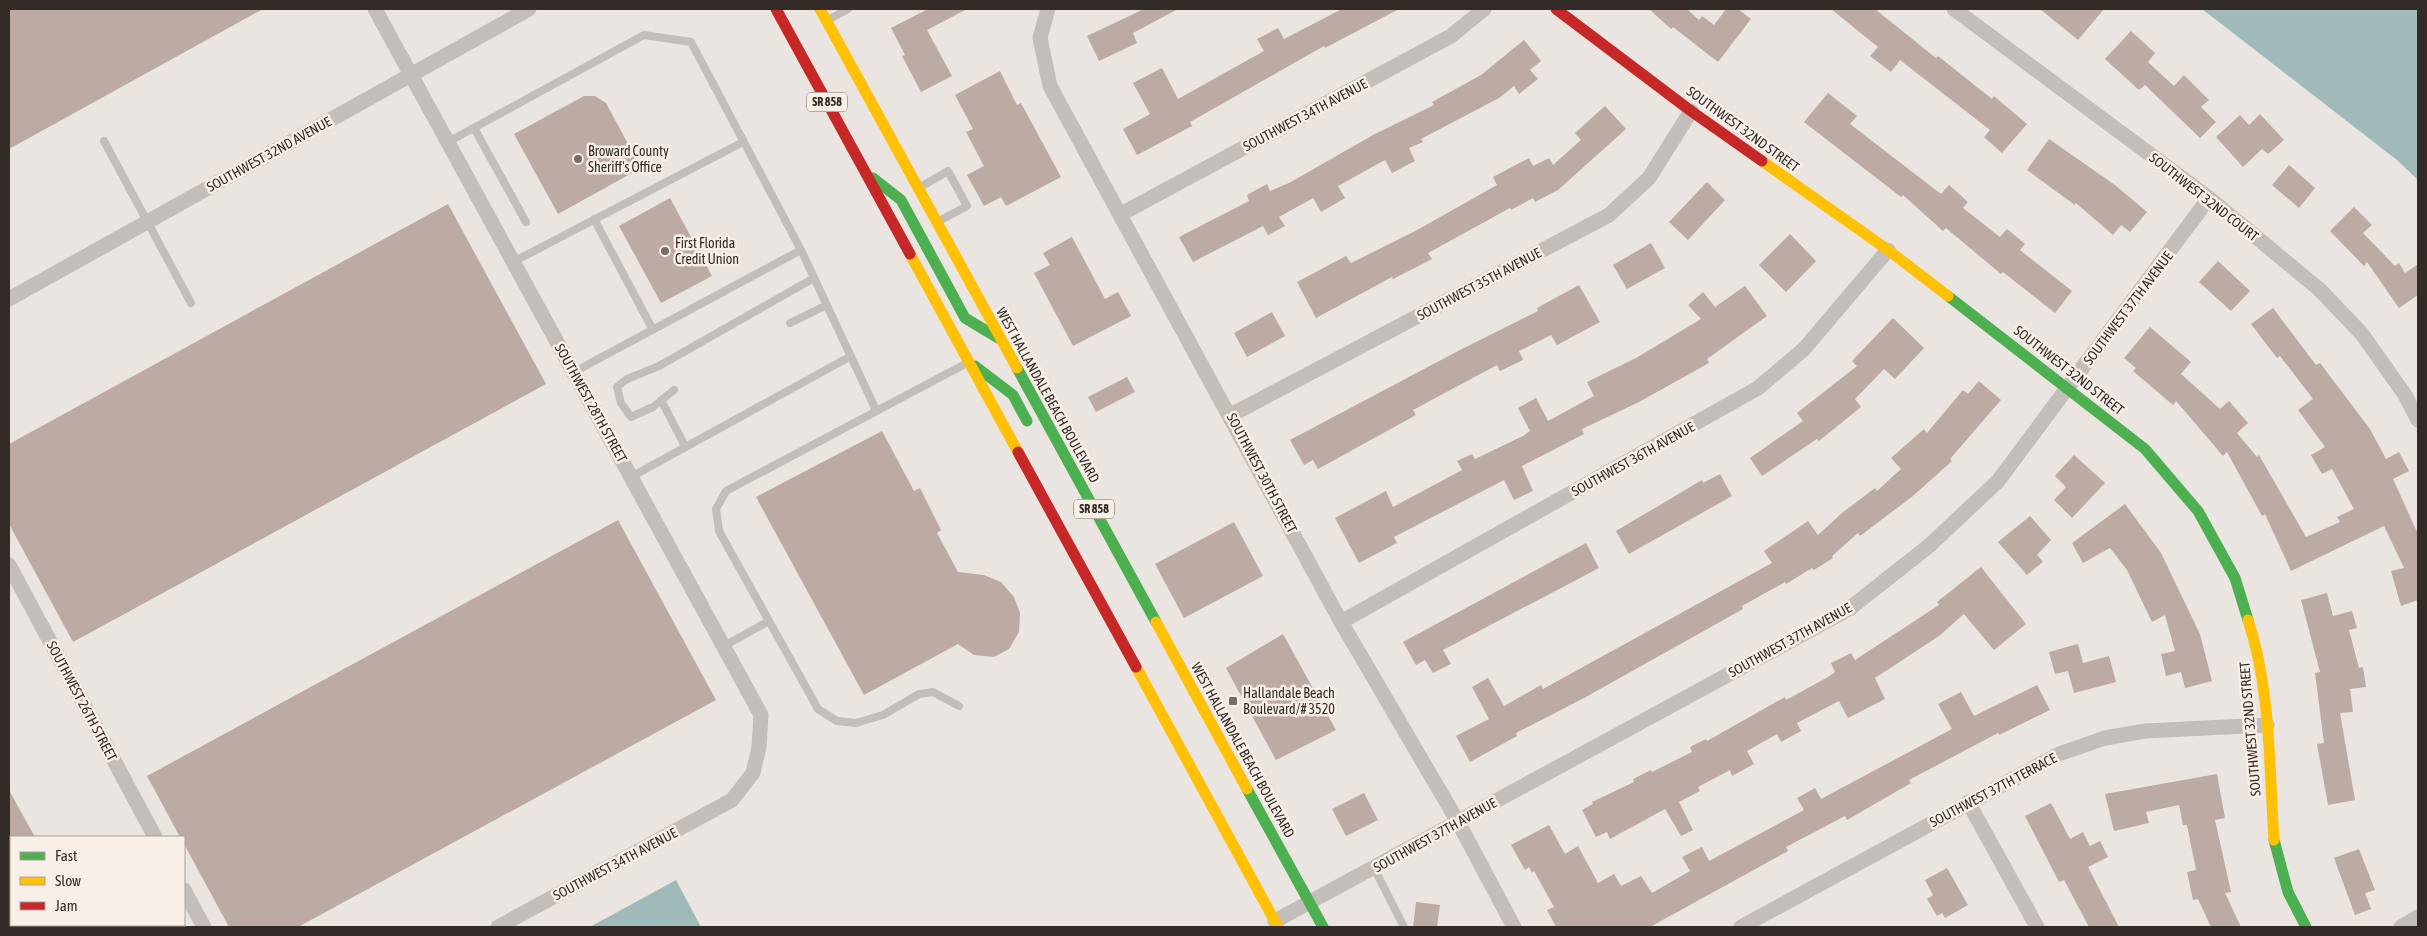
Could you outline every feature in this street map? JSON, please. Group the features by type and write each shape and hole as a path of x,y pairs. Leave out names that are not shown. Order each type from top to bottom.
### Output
{"main road":[{"name":"SR 858","path":"776,9 1274,924"},
{"name":"WEST HALLANDALE BEACH BOULEVARD","path":"820,9 1323,927"},
{"name":"SOUTHWEST 32ND STREET","path":"1556,9 1691,110 1888,250 2145,448 2198,511 2235,578 2257,646 2267,725 2274,845 2288,892 2306,927"},
{"path":"865,172 901,200 965,318 1001,340"},
{"path":"969,362 1013,395 1032,429"},
{"path":"1086,521 1112,542"}],"street":[{"name":"SOUTHWEST 28TH STREET","path":"375,9 761,715 759,747 753,773 732,800"},
{"name":"SOUTHWEST 32ND AVENUE","path":"9,299 529,9"},
{"name":"SOUTHWEST 30TH STREET","path":"1048,9 1040,38 1050,86 1122,214 1342,622 1458,822 1514,927"},
{"name":"SOUTHWEST 34TH AVENUE","path":"1122,214 1451,36 1484,9"},
{"name":"SOUTHWEST 32ND COURT","path":"1954,9 2210,198 2320,290 2362,334 2405,395 2418,420"},
{"name":"SOUTHWEST 35TH AVENUE","path":"1231,415 1609,215 1649,178 1691,110"},
{"name":"SOUTHWEST 37TH AVENUE","path":"1274,924 1849,609 1930,545 1998,481 2210,198"},
{"name":"SOUTHWEST 36TH AVENUE","path":"1342,622 1758,388 1804,349 1888,250"},
{"name":"SOUTHWEST 26TH STREET","path":"9,565 154,836"},
{"name":"SOUTHWEST 37TH TERRACE","path":"1741,927 1769,921 1968,802 2059,754 2105,738 2146,730 2267,725"},
{"name":"SOUTHWEST 34TH AVENUE","path":"498,927 732,800"},
{"path":"1968,802 2037,927"},
{"path":"185,892 204,927"},
{"path":"2401,927 2418,918"}],"lane":[{"path":"826,21 848,9"},
{"path":"448,142 644,35 690,42 801,250 876,410"},
{"path":"474,128 526,222"},
{"path":"104,141 191,303"},
{"path":"513,262 743,142"},
{"path":"918,188 948,171 968,206 937,222"},
{"path":"594,220 653,330"},
{"path":"574,372 801,250"},
{"path":"674,390 653,407 631,417 621,403 617,387 627,379 659,366 814,278"},
{"path":"790,323 827,305"},
{"path":"631,477 851,356"},
{"path":"959,706 933,692 919,694 883,715 856,723 837,721 818,709 719,531 716,509 726,491 969,362"},
{"path":"661,400 686,446"},
{"path":"724,646 769,621"},
{"path":"1374,868 1404,927"}],"water":[{"path":"2202,9 2418,9 2418,180 2397,160"},
{"path":"676,880 701,927 590,927"}],"building":[{"path":"9,9 263,9 9,149"},
{"path":"928,9 967,9 927,30 952,76 921,92 902,56 905,55 891,28"},
{"path":"1144,9 1178,9 1133,33 1137,43 1099,61 1087,36"},
{"path":"1342,9 1399,9 1325,48 1324,46 1190,122 1192,126 1137,155 1123,129 1150,114 1133,83 1162,68 1178,99 1264,51 1257,39 1278,28 1284,39"},
{"path":"1649,9 1687,9 1699,20 1702,16 1714,25 1726,9 1738,9 1751,19 1718,62 1673,27 1671,29"},
{"path":"1831,9 1875,9 1936,58 1938,56 1992,99 1994,96 2027,124 2002,153 1984,137 1990,130 1900,60 1891,72 1870,56 1878,47"},
{"path":"2040,9 2104,9 2078,40"},
{"path":"2131,31 2155,53 2148,62 2174,86 2184,75 2209,100 2201,107 2216,122 2200,138 2145,85 2139,90 2105,59"},
{"path":"1524,40 1541,61 1530,70 1538,79 1519,94 1514,86 1499,98 1421,139 1423,142 1409,148 1415,161 1392,173 1385,160 1338,186 1345,198 1321,212 1313,198 1279,217 1285,226 1268,235 1263,226 1193,262 1179,237 1249,201 1247,195 1267,184 1270,191 1289,183 1373,135 1434,105 1432,102 1481,75"},
{"path":"1000,71 1017,105 1021,103 1061,177 1006,206 1001,197 984,206 967,175 984,166 966,132 973,129 955,95"},
{"path":"1828,93 1857,116 1850,124 1941,194 1949,185 1968,202 1963,208 2000,237 2007,229 2025,244 2020,250 2072,291 2055,313 2003,272 2001,274 1946,228 1943,231 1903,195 1901,197 1804,122"},
{"path":"584,96 595,96 606,103 641,168 558,214 514,134"},
{"path":"1605,106 1626,129 1558,190 1535,202 1533,198 1511,210 1510,208 1428,253 1432,259 1393,279 1392,277 1316,318 1297,282 1346,256 1351,263 1417,230 1497,185 1493,177 1529,158 1533,166 1549,158 1553,165 1581,140 1575,133"},
{"path":"2260,114 2284,140 2268,154 2262,149 2243,167 2216,137 2240,115 2249,125"},
{"path":"2049,139 2115,185 2147,212 2130,232 2121,225 2113,235 2076,203 2075,205 2027,170"},
{"path":"2289,165 2315,188 2299,208 2272,185"},
{"path":"1707,182 1725,200 1688,240 1669,222"},
{"name":"First Florida Credit Union","path":"670,198 712,276 661,303 619,226"},
{"path":"448,204 546,384 73,642 9,524 9,444"},
{"path":"2354,207 2372,225 2363,233 2395,266 2399,263 2405,273 2418,264 2418,295 2399,308 2367,262 2364,266 2330,231"},
{"path":"1790,234 1816,261 1786,292 1759,265"},
{"path":"1072,237 1105,299 1118,292 1131,316 1073,346 1034,273 1050,265 1043,253"},
{"path":"1651,243 1665,268 1627,289 1613,265"},
{"path":"2218,261 2250,291 2231,311 2199,282"},
{"path":"1579,285 1600,322 1557,345 1551,335 1519,351 1523,360 1500,371 1497,365 1413,410 1416,415 1318,469 1313,460 1304,465 1290,440 1538,311 1537,308"},
{"path":"1745,286 1767,316 1707,359 1709,363 1639,402 1582,429 1584,434 1522,466 1533,491 1514,500 1504,480 1394,537 1397,543 1359,563 1335,518 1386,491 1393,507 1462,470 1457,461 1472,454 1475,459 1523,436 1530,431 1518,408 1536,398 1548,421 1594,396 1587,382 1636,358 1701,319 1688,305 1703,292 1715,307"},
{"path":"2273,308 2316,365 2320,363 2370,429 2386,459 2399,452 2409,471 2393,479 2418,534 2418,600 2401,606 2391,571 2404,568 2384,526 2291,571 2265,514 2262,516 2227,452 2223,456 2176,401 2173,405 2133,371 2136,368 2124,358 2150,327 2191,362 2181,374 2220,409 2229,401 2248,423 2237,433 2257,457 2259,455 2306,537 2340,522 2337,517 2354,509 2332,469 2322,474 2311,455 2325,447 2298,410 2313,399 2280,356 2277,358 2251,324"},
{"path":"1272,312 1285,336 1247,357 1234,333"},
{"path":"1893,318 1924,348 1895,379 1884,369 1855,399 1861,407 1819,441 1817,439 1762,476 1750,458 1803,421 1797,413 1857,366 1852,361"},
{"path":"1127,377 1135,392 1096,412 1088,397"},
{"path":"1979,381 2001,400 1950,459 1952,461 1913,496 1860,536 1858,533 1832,556 1833,558 1814,570 1812,568 1786,584 1785,582 1742,606 1743,609 1584,698 1516,733 1517,736 1470,762 1456,736 1489,719 1472,687 1488,678 1504,706 1541,685 1543,689 1772,563 1764,551 1808,521 1818,535 1842,513 1875,488 1877,491 1901,469 1891,458 1924,429 1927,433 1963,390 1968,394"},
{"path":"882,431 914,491 920,488 941,530 937,533 958,572 984,575 1001,582 1014,597 1020,613 1019,632 1009,649 994,657 974,655 958,644 864,695 756,497"},
{"path":"2074,455 2105,483 2072,518 2054,500 2066,487 2055,476"},
{"path":"1720,474 1732,496 1629,554 1616,531 1702,480 1703,483"},
{"path":"2125,504 2161,553 2200,634 2212,681 2185,688 2181,672 2166,676 2161,654 2175,651 2165,615 2152,622 2127,570 2110,548 2083,563 2072,543"},
{"path":"2030,516 2051,540 2037,555 2043,562 2027,575 1998,542"},
{"path":"618,520 716,700 298,927 229,927 185,846 185,836 179,836 147,776"},
{"path":"1234,522 1263,576 1184,618 1155,564"},
{"path":"1586,543 1599,568 1443,650 1451,664 1433,673 1425,660 1416,665 1403,642"},
{"path":"1981,567 2026,624 1994,650 1964,614 1939,636 1875,678 1885,699 1848,718 1839,701 1797,723 1801,731 1781,742 1777,734 1747,751 1754,764 1732,776 1730,770 1698,787 1700,791 1679,802 1693,830 1681,836 1665,809 1610,839 1607,832 1596,837 1582,810 1593,804 1592,802 1634,782 1633,779 1651,770 1652,772 1692,752 1690,747 1706,739 1707,741 1785,697 1786,700 1828,677 1835,672 1831,663 1851,653 1855,660 1939,605 1937,602"},
{"path":"2327,593 2333,616 2352,611 2357,628 2349,630 2359,668 2363,667 2366,687 2350,689 2353,712 2340,713 2355,800 2328,805 2317,744 2324,743 2315,673 2320,672 2301,600"},
{"path":"1283,634 1336,730 1276,760 1226,668"},
{"path":"2078,644 2083,663 2109,656 2116,682 2074,693 2068,671 2055,674 2049,652"},
{"path":"2037,685 2050,710 1999,735 1998,733 1909,780 1911,783 1847,820 1845,816 1786,847 1788,851 1650,927 1556,927 1547,910 1554,907 1534,871 1532,873 1529,867 1525,870 1511,845 1549,825 1565,854 1578,846 1598,883 1614,874 1621,886 1641,876 1652,893 1690,871 1682,857 1702,847 1709,861 1804,810 1797,798 1815,788 1821,799 1952,729 1938,704 1961,692 1974,716"},
{"path":"2217,774 2225,818 2215,820 2231,892 2225,893 2241,927 2211,927 2198,899 2193,900 2187,872 2196,870 2187,825 2183,825 2179,805 2146,812 2149,823 2114,831 2105,794"},
{"path":"9,790 34,836 9,837"},
{"path":"1364,793 1378,820 1346,836 1332,809"},
{"path":"2051,803 2070,839 2083,832 2090,846 2100,841 2108,857 2088,867 2119,927 2089,927 2064,880 2059,882 2025,816"},
{"path":"2359,849 2375,890 2365,893 2371,909 2355,915 2334,858"},
{"path":"1947,868 1968,905 1945,918 1942,913 1937,916 1927,899 1933,895 1925,880"},
{"path":"1416,902 1440,905 1437,927 1413,927"}],"traffic: fast":[{"path":"873,178 901,200 965,318 1000,339"},
{"path":"1948,296 2145,449 2198,511 2235,578 2248,620"},
{"path":"975,366 1013,395 1027,421"},
{"path":"1017,368 1156,622"},
{"path":"1247,789 1323,927"},
{"path":"2274,840 2288,892 2306,927"}],"traffic: slow":[{"path":"820,9 1017,368"},
{"path":"1762,161 1888,250 1948,296"},
{"path":"910,254 1018,452"},
{"path":"2248,620 2256,646 2265,701 2274,840"},
{"path":"1156,622 1247,789"},
{"path":"1136,667 1278,927"}],"traffic: jam":[{"path":"776,9 910,254"},
{"path":"1556,9 1691,111 1762,161"},
{"path":"1018,452 1136,667"}],"place":[{"name":"Broward County Sheriff's Office","path":"578,159"},
{"name":"First Florida Credit Union","path":"665,251"},
{"name":"Hallandale Beach Boulevard/# 3520","path":"1233,701"}]}
